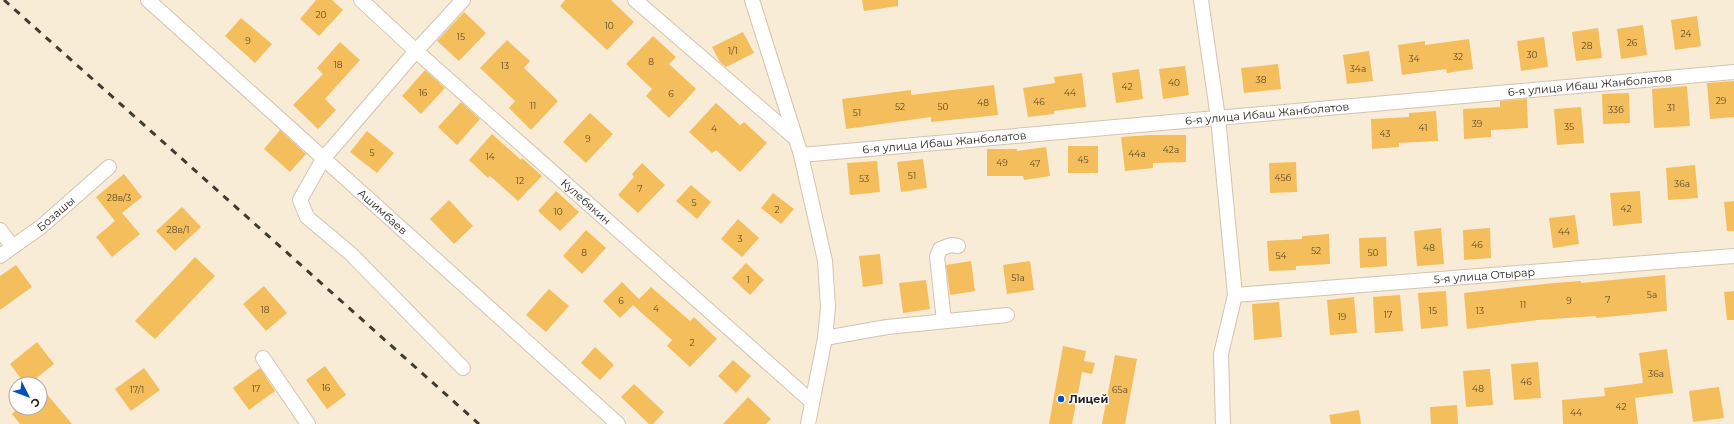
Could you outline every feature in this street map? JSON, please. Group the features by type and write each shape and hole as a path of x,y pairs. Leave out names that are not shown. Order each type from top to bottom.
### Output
{"street":[{"name":"Ашимбаев","path":"148,0 323,160 618,424"},
{"name":"Кулебякин","path":"361,0 416,51 812,402"},
{"path":"462,0 416,51 323,160 300,200 307,217 351,254 463,368"},
{"path":"635,0 796,139"},
{"path":"752,0 801,155 824,261 828,307 825,338 808,424"},
{"path":"1201,0 1218,118 1235,296 1221,354 1223,424"},
{"name":"6-я улица Ибаш Жанболатов","path":"801,155 1734,72"},
{"name":"Бозашы","path":"0,256 42,226 109,167"},
{"path":"0,230 12,246"},
{"path":"944,321 937,257 940,249 958,246"},
{"name":"5-я улица Отырар","path":"1235,296 1734,256"},
{"path":"825,338 887,327 1007,314"},
{"path":"262,358 308,424"}],"building":[{"path":"316,0 332,0 343,10 319,36 300,19"},
{"path":"565,0 611,0 634,22 607,50 560,6"},
{"path":"862,0 898,0 898,6 864,11"},
{"path":"464,12 486,33 459,61 437,41"},
{"path":"1697,16 1701,46 1675,50 1671,20"},
{"path":"241,18 272,44 255,63 225,36"},
{"path":"1643,25 1647,55 1621,59 1617,29"},
{"path":"1598,28 1602,58 1576,61 1572,32"},
{"path":"743,32 754,53 726,67 720,62 712,47"},
{"path":"653,36 676,57 669,64 696,89 669,118 646,96 652,89 626,64"},
{"path":"1544,37 1548,67 1521,71 1517,41"},
{"path":"1469,39 1473,69 1447,73 1446,69 1402,75 1398,45 1425,41 1425,45"},
{"path":"507,40 530,61 524,68 558,101 531,130 509,108 515,101 480,68"},
{"path":"340,42 360,60 325,99 336,110 318,129 293,105 323,74 317,68"},
{"path":"1369,51 1373,81 1347,84 1343,55"},
{"path":"1278,64 1281,89 1244,93 1241,68"},
{"path":"1185,66 1189,95 1163,99 1159,69"},
{"path":"1139,69 1143,99 1116,103 1112,73"},
{"path":"425,70 445,88 421,114 402,96"},
{"path":"1082,73 1086,107 1054,111 1054,114 1028,117 1023,88 1055,83 1054,77"},
{"path":"1734,81 1734,117 1710,119 1707,83"},
{"path":"994,85 998,115 931,122 931,117 846,129 842,99 911,90 911,95"},
{"path":"1687,86 1690,126 1654,128 1652,89"},
{"path":"1629,93 1630,123 1603,124 1602,94"},
{"path":"1527,99 1528,128 1491,130 1491,137 1464,139 1463,109 1500,107 1500,101"},
{"path":"461,102 480,119 457,145 438,127"},
{"path":"716,103 740,125 744,122 767,143 740,172 716,150 712,153 689,132"},
{"path":"1581,107 1584,143 1557,145 1554,109"},
{"path":"1436,111 1438,141 1399,143 1399,147 1372,149 1371,119 1409,117 1409,113"},
{"path":"590,113 613,134 586,163 563,142"},
{"path":"280,130 306,154 290,172 264,149"},
{"path":"367,131 394,153 377,173 350,152"},
{"path":"492,134 521,160 522,158 542,176 518,201 490,176 488,178 469,160"},
{"path":"1186,135 1186,162 1153,163 1153,168 1125,171 1121,137"},
{"path":"1068,146 1098,146 1098,173 1068,173"},
{"path":"1046,147 1050,176 1024,180 1023,176 987,176 987,149 1017,149 1017,151"},
{"path":"923,159 927,188 901,192 897,162"},
{"path":"877,161 880,192 850,195 847,163"},
{"path":"1296,162 1297,192 1270,193 1269,163"},
{"path":"642,163 665,185 638,213 618,195 634,177 632,174"},
{"path":"1695,165 1698,198 1668,200 1666,168"},
{"path":"124,174 142,197 122,213 140,234 112,257 96,237 115,221 96,197"},
{"path":"691,185 711,202 697,219 676,201"},
{"path":"556,191 579,212 560,231 538,211"},
{"path":"1640,191 1642,223 1613,226 1610,193"},
{"path":"773,193 794,209 781,224 761,208"},
{"path":"449,200 473,226 454,244 430,219"},
{"path":"1734,201 1734,231 1727,231 1724,202"},
{"path":"182,207 201,227 175,251 156,231"},
{"path":"1575,215 1579,244 1553,248 1549,218"},
{"path":"738,219 759,238 742,257 721,239"},
{"path":"1441,228 1444,264 1417,266 1414,231"},
{"path":"1490,228 1491,258 1464,260 1463,230"},
{"path":"586,230 606,248 582,274 563,256"},
{"path":"1329,234 1330,264 1296,266 1296,270 1269,271 1267,241 1302,239 1302,236"},
{"path":"1386,237 1387,266 1360,268 1359,238"},
{"path":"880,254 883,284 863,287 859,256"},
{"path":"195,257 215,276 155,339 135,321"},
{"path":"971,261 975,291 950,295 946,265"},
{"path":"1030,261 1034,290 1007,294 1003,265"},
{"path":"746,263 764,280 750,295 732,278"},
{"path":"16,265 32,287 0,310 0,276"},
{"path":"1665,275 1667,311 1596,318 1596,316 1538,320 1467,329 1464,293 1554,283 1581,281 1581,283"},
{"path":"926,280 930,309 903,313 899,283"},
{"path":"622,282 639,299 651,287 690,321 694,317 717,339 690,367 667,346 672,340 633,305 620,318 603,301"},
{"path":"264,286 287,313 266,331 243,304"},
{"path":"549,289 569,306 546,332 526,315"},
{"path":"1446,291 1448,326 1421,329 1418,293"},
{"path":"1734,291 1734,320 1727,320 1724,292"},
{"path":"1400,295 1403,331 1375,333 1373,297"},
{"path":"1354,297 1357,333 1330,335 1327,300"},
{"path":"1279,302 1282,337 1254,340 1252,304"},
{"path":"37,342 54,364 39,376 19,376 10,364"},
{"name":"Лицей","path":"1063,346 1086,351 1084,361 1095,363 1092,374 1082,372 1072,424 1049,424"},
{"path":"595,347 614,365 600,380 581,363"},
{"path":"1667,349 1673,393 1635,398 1638,424 1563,424 1562,400 1605,396 1604,388 1643,383 1639,353"},
{"name":"Лицей","path":"1115,355 1137,359 1125,424 1102,424"},
{"path":"733,360 751,376 736,393 718,376"},
{"path":"1538,362 1541,398 1514,400 1511,364"},
{"path":"325,366 346,395 327,409 306,380"},
{"path":"144,368 160,390 131,411 115,389"},
{"path":"260,368 275,391 249,410 233,388"},
{"path":"1490,369 1493,405 1466,407 1463,371"},
{"path":"634,384 664,412 653,424 649,424 621,397"},
{"path":"1719,387 1724,418 1693,422 1689,391"},
{"path":"48,396 72,424 20,424 14,416 48,416"},
{"path":"748,397 771,419 766,424 723,424"},
{"path":"1457,405 1458,424 1431,424 1430,407"},
{"path":"1359,410 1361,424 1331,424 1329,415"}],"railway":[{"path":"4,0 479,424"}],"place":[{"name":"Лицей","path":"1061,399"}]}
